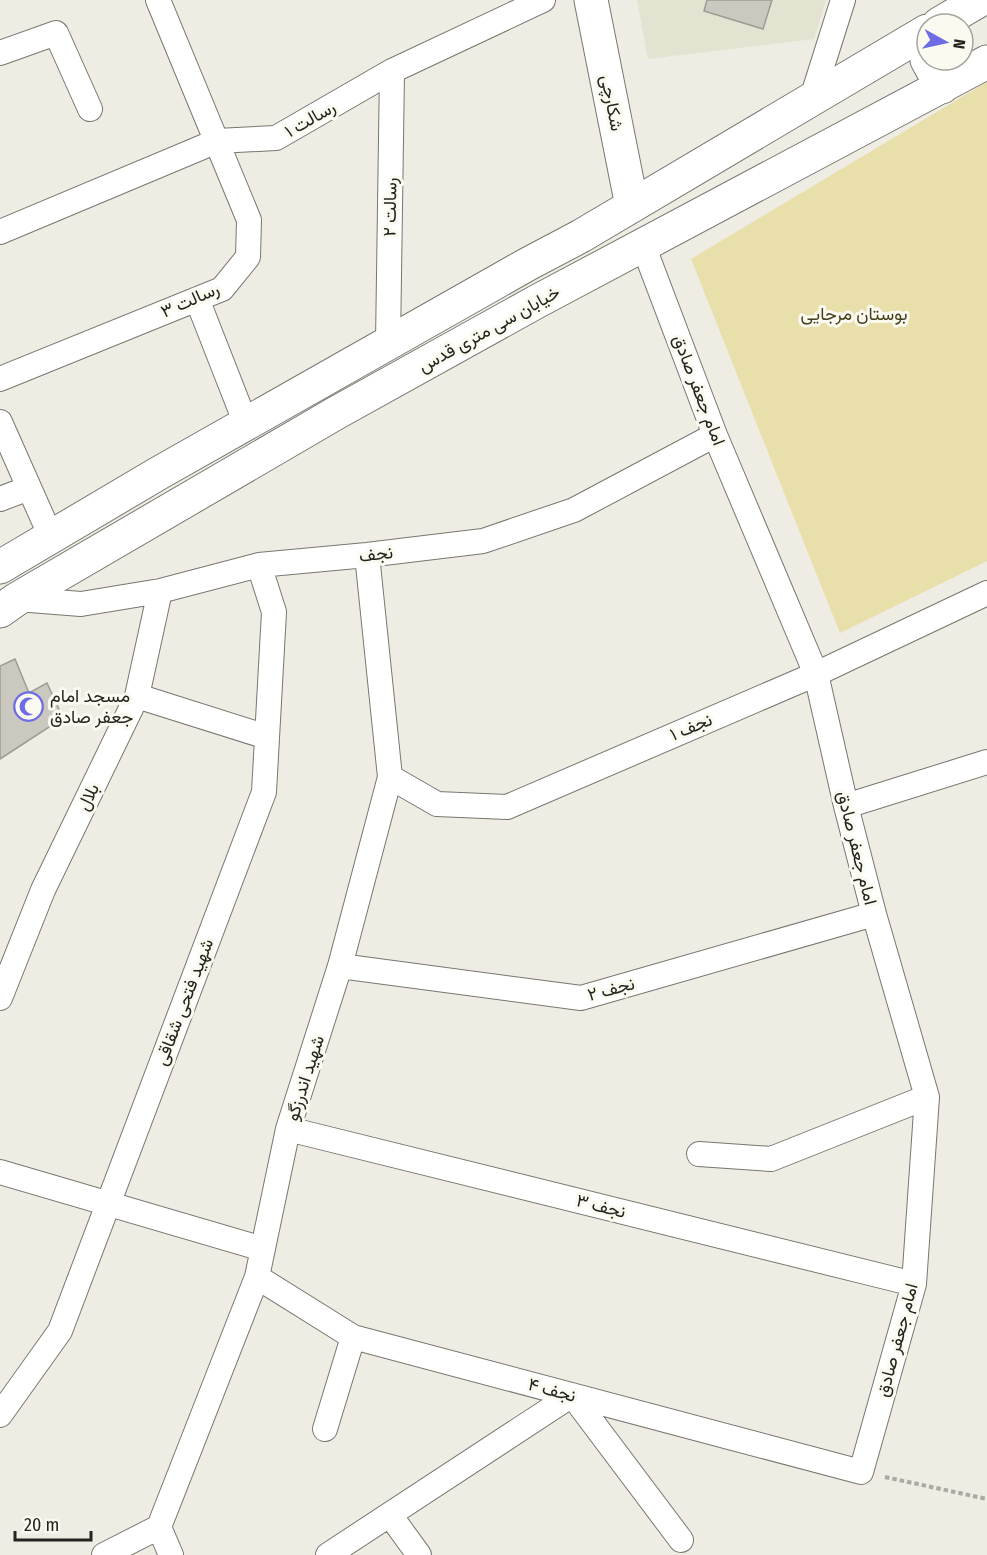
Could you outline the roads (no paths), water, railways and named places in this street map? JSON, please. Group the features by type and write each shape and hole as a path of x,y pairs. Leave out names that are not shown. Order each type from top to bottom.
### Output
{"main road":[{"name":"شکارچی","path":"591,0 632,206"},
{"name":"خیابان سی متری قدس","path":"968,12 980,0"},
{"name":"خیابان سی متری قدس","path":"0,567 246,424 632,206 812,98 915,56"},
{"name":"خیابان سی متری قدس","path":"8,605 336,413 643,245 915,60"}],"street":[{"name":"رسالت ۳","path":"0,379 222,289 248,256 249,220 158,0"},
{"name":"رسالت ۱","path":"0,232 217,141 276,138 392,71 543,0"},
{"path":"812,98 843,0"},
{"path":"0,53 56,33 90,109"},
{"name":"رسالت ۲","path":"388,343 392,71"},
{"name":"امام جعفر صادق","path":"643,245 716,435 816,674 846,806 874,914 927,1097 914,1284 861,1472"},
{"path":"197,299 246,424"},
{"path":"0,422 51,537"},
{"name":"نجف","path":"8,605 81,603 160,591 260,565 483,541 574,510 716,435"},
{"path":"0,498 29,488"},
{"name":"شهید اندرزگو","path":"159,1527 257,1276 288,1129 340,966 390,777 368,555"},
{"name":"شهید فتحی شقاقی","path":"0,1415 60,1330 264,792 274,612 260,565"},
{"name":"بلال","path":"0,998 43,890 136,696 160,591"},
{"name":"نجف ۱","path":"390,777 437,804 507,807 816,674 987,593"},
{"path":"136,696 267,737"},
{"path":"846,806 987,762"},
{"name":"نجف ۲","path":"340,966 581,998 874,914"},
{"path":"699,1154 771,1159 927,1097"},
{"name":"نجف ۳","path":"288,1129 914,1284"},
{"path":"0,1172 263,1249"},
{"name":"نجف ۴","path":"257,1276 353,1337 861,1472"},
{"path":"325,1429 353,1337"},
{"path":"328,1555 572,1395 681,1540"},
{"path":"390,1515 419,1555"},
{"path":"104,1555 159,1527 171,1555"}],"place":[{"name":"مسجد امام جعفر صادق","path":"29,706"}],"park label":[{"name":"بوستان مرجایی","path":"854,314"}]}
